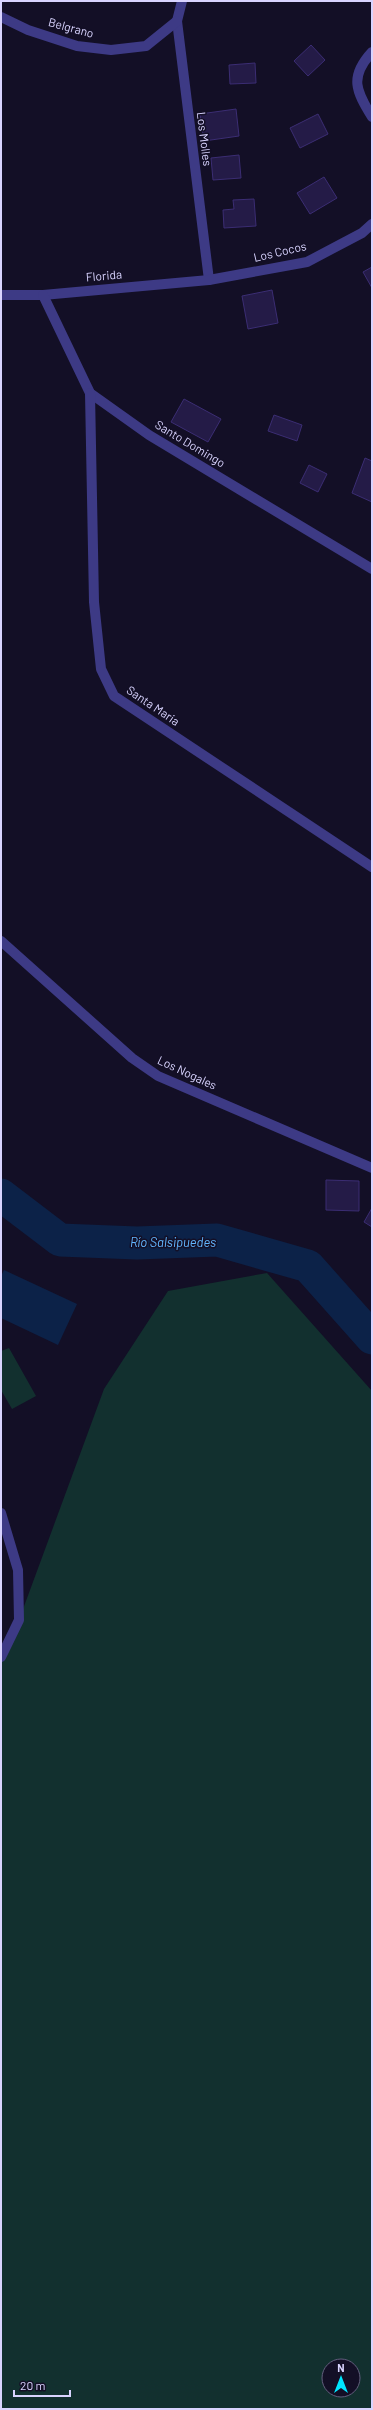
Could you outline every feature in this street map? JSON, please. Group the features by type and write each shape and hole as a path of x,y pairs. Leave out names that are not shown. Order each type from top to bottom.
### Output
{"street":[{"name":"Los Molles","path":"182,1 177,21 209,280"},
{"name":"Belgrano","path":"1,17 28,30 77,46 111,50 146,46 177,21"},
{"path":"372,52 365,59 357,78 358,94 372,117"},
{"name":"Los Cocos","path":"209,280 307,262 362,234 372,224"},
{"name":"Florida","path":"1,295 43,295 209,280"},
{"name":"Santo Domingo","path":"43,295 90,393 149,435 372,570"},
{"name":"Santa Maria","path":"90,393 95,609 101,669 114,696 372,867"},
{"name":"Los Nogales","path":"1,941 132,1058 158,1076 372,1168"},
{"path":"1,1513 18,1570 19,1620 1,1657"}],"green space":[{"path":"267,1273 372,1391 372,2409 1,2409 1,1657 19,1620 104,1389 168,1291"},
{"path":"9,1348 36,1396 12,1409 1,1390 1,1351"}],"water":[{"path":"4,1270 77,1304 58,1345 1,1318 1,1276"}],"building":[{"path":"311,45 325,60 308,76 294,61"},
{"path":"255,63 256,83 230,84 229,65"},
{"path":"236,109 239,136 204,141 200,114"},
{"path":"318,114 328,134 300,148 290,128"},
{"path":"239,155 241,178 213,180 211,158"},
{"path":"324,177 337,198 310,214 297,193"},
{"path":"254,199 256,226 224,228 223,210 234,209 233,200"},
{"path":"372,267 372,288 363,272"},
{"path":"272,290 278,323 248,329 242,296"},
{"path":"184,399 221,419 208,442 171,422"},
{"path":"274,415 302,425 297,441 268,431"},
{"path":"365,458 372,461 372,502 352,493"},
{"path":"309,465 327,474 318,492 300,483"},
{"path":"326,1180 359,1181 359,1211 326,1210"},
{"path":"372,1208 372,1227 364,1222"}],"waterway":[{"name":"Río Salsipuedes","path":"1,1195 60,1240 137,1243 217,1240 308,1266 372,1338"}]}
